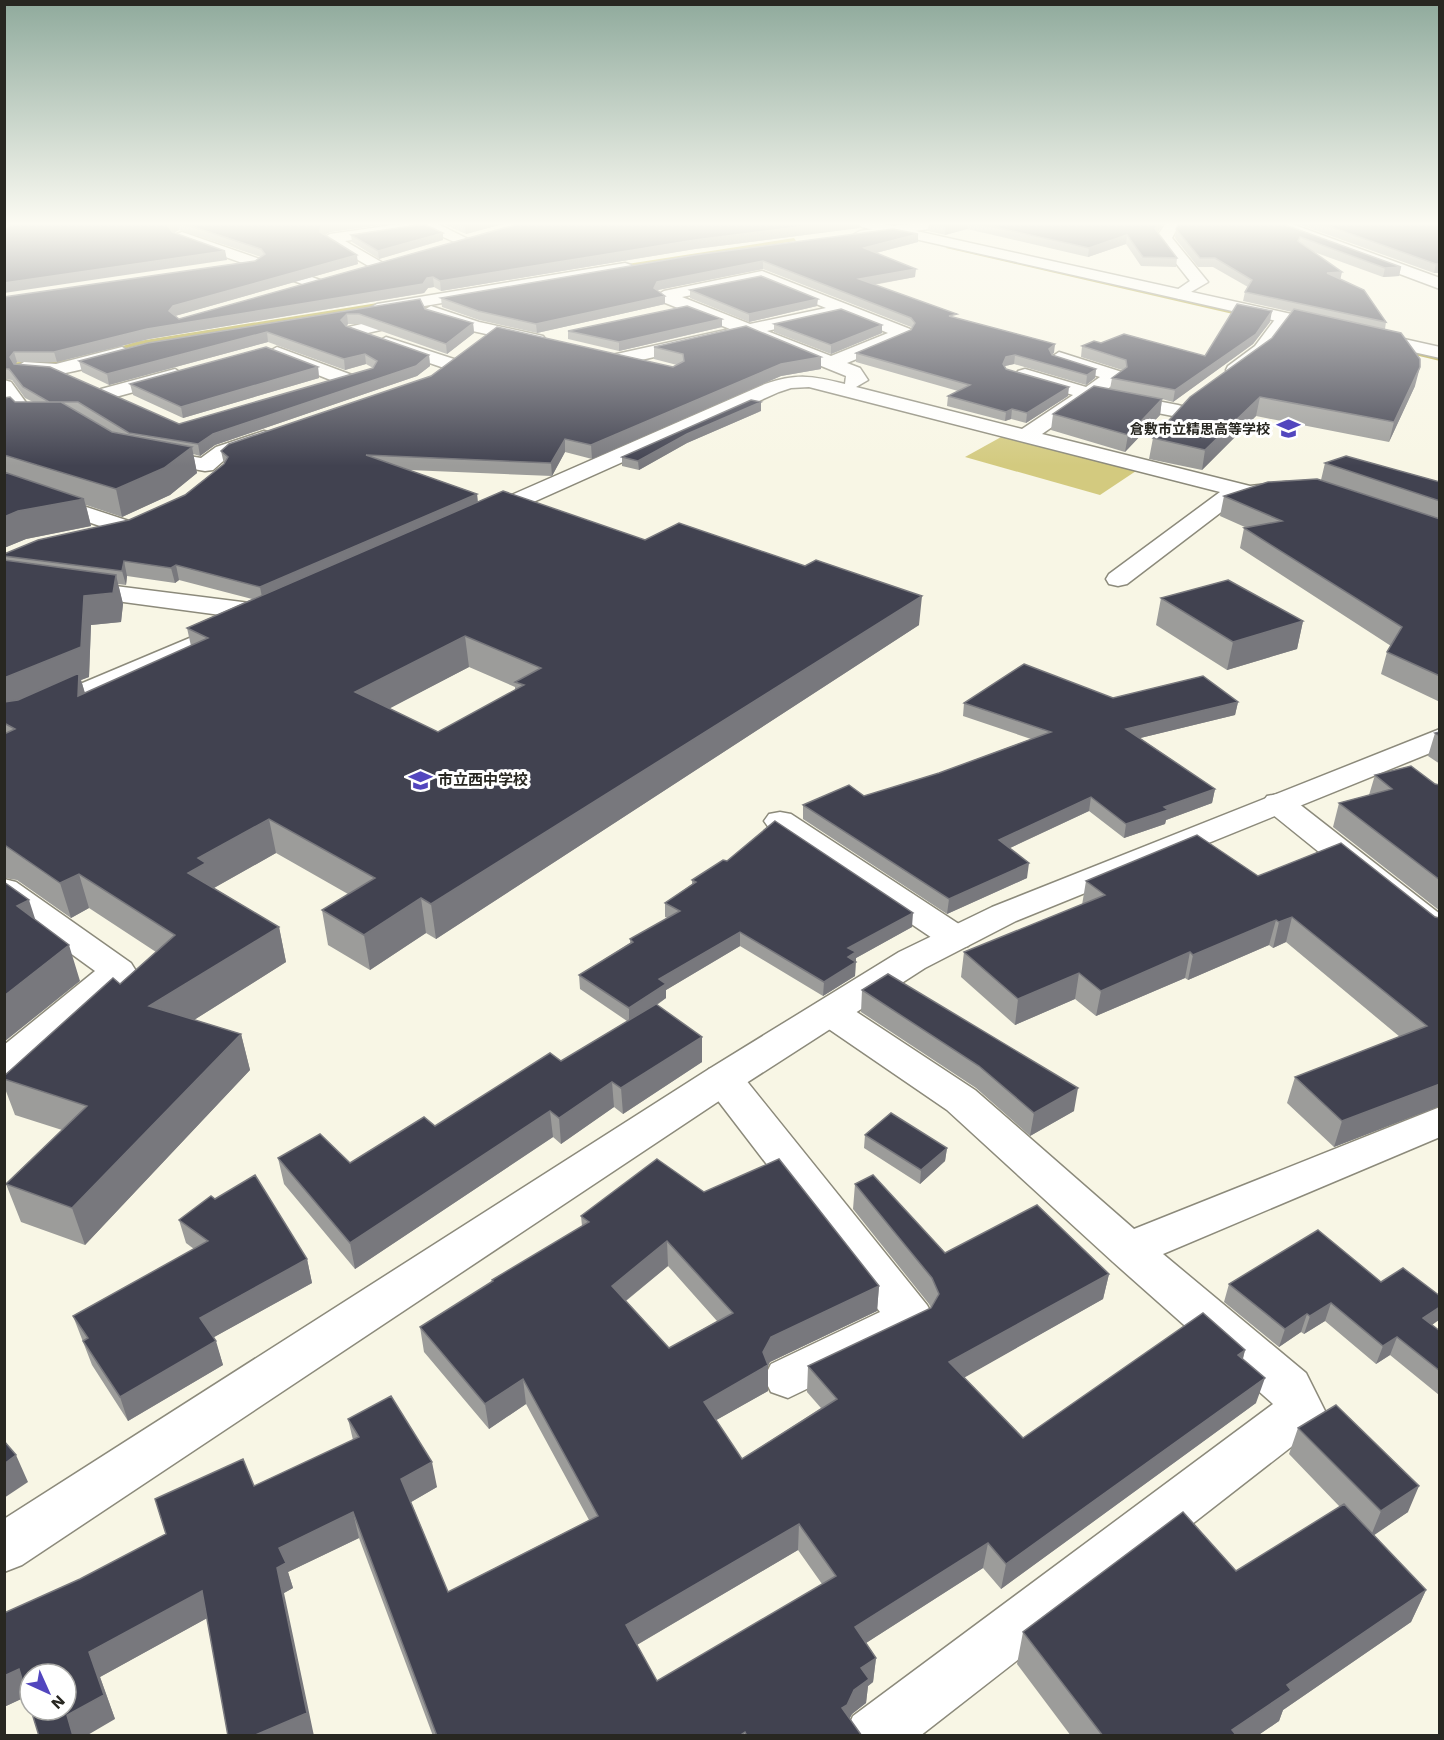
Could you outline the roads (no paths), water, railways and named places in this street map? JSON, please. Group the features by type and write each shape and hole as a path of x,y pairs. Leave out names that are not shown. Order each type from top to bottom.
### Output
{"street":[{"path":"366,311 392,304"},
{"path":"430,304 433,313 494,330 535,339 556,339"},
{"path":"684,304 831,363 857,376 858,380 840,387"},
{"path":"831,363 904,333 834,304"},
{"path":"1235,304 1440,353"},
{"path":"1250,304 1440,343"},
{"path":"656,313 688,306"},
{"path":"619,359 844,308"},
{"path":"1215,384 1261,350 1286,318"},
{"path":"316,340 383,324"},
{"path":"354,330 450,364"},
{"path":"433,376 494,330"},
{"path":"12,371 55,363 133,343"},
{"path":"257,352 269,349 345,379"},
{"path":"598,354 663,369"},
{"path":"1026,435 1115,376 1059,358"},
{"path":"12,371 55,363 139,408"},
{"path":"12,371 28,421 72,419"},
{"path":"108,393 189,371"},
{"path":"312,388 367,372"},
{"path":"1013,372 1089,394 1178,411"},
{"path":"459,527 772,388 789,382 809,381 840,387 1250,493 1305,489"},
{"path":"1162,428 1178,411 1196,398"},
{"path":"205,465 223,451 279,432"},
{"path":"1131,462 1147,445"},
{"path":"137,453 205,465 217,471 194,489"},
{"path":"4,488 133,523 114,531 83,537"},
{"path":"1118,579 1237,490"},
{"path":"4,725 16,723 275,609 11,574"},
{"path":"4,1548 723,1079 912,960 1004,914 1278,803 1399,769 1440,738"},
{"path":"1278,803 1440,932"},
{"path":"780,821 956,938"},
{"path":"4,889 118,971 4,1066"},
{"path":"830,1012 961,1100 1128,1250 1289,1387 1300,1412 873,1736"},
{"path":"723,1079 911,1318 788,1378"},
{"path":"1128,1250 1440,1121"}],"waterway":[{"path":"109,351 139,343 382,304"},
{"path":"1199,304 1246,315"},
{"path":"1400,350 1440,359"},
{"path":"4,365 77,360"}],"place":[{"name":"倉敷市立精思高等学校","path":"1288,429"},
{"name":"市立西中学校","path":"420,780"}]}
